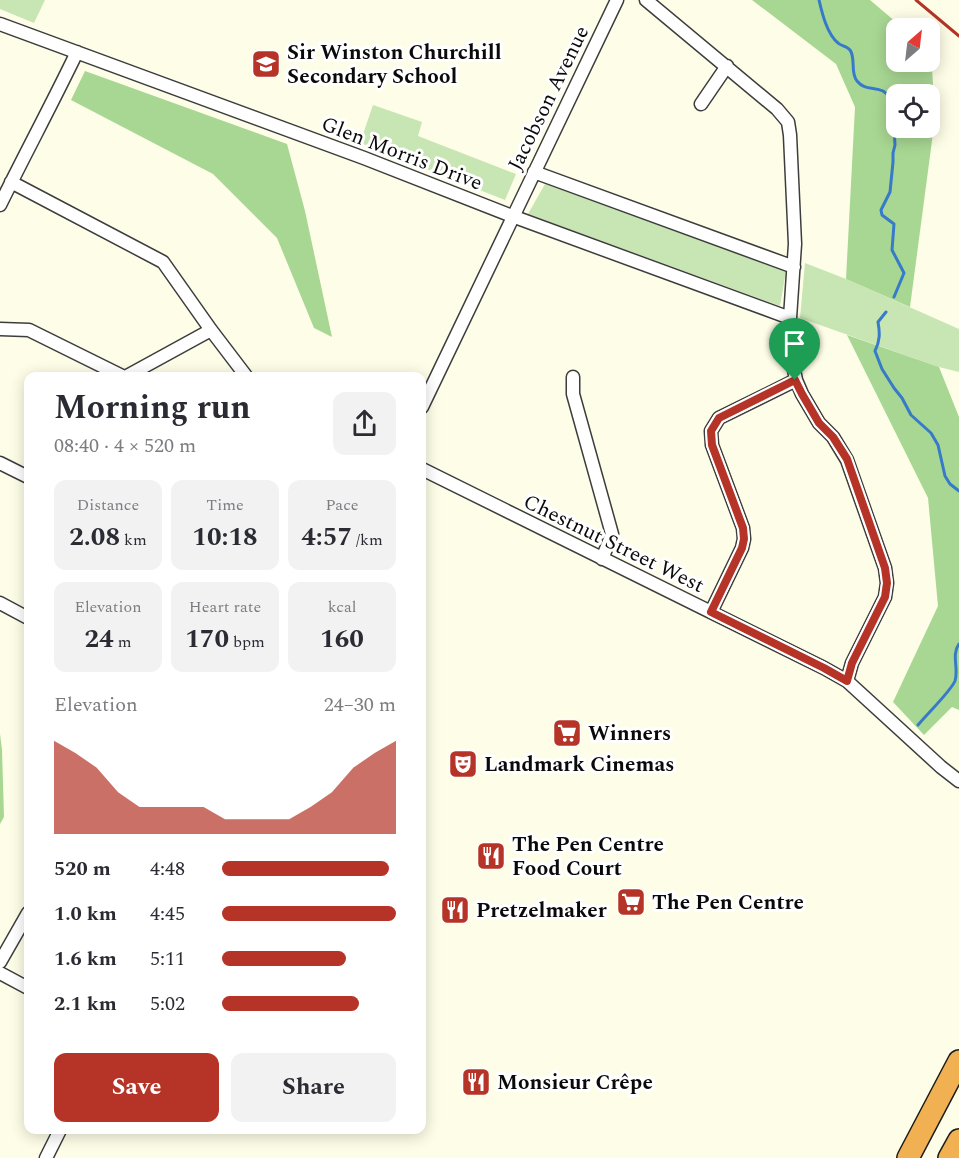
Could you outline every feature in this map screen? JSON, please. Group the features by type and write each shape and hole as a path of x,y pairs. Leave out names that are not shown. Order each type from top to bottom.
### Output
{"highway":[{"path":"901,1158 958,1063"},
{"path":"908,1158 958,1063"},
{"path":"949,1158 959,1140"}],"street":[{"name":"Jacobson Avenue","path":"426,399 617,0"},
{"path":"646,0 727,66 777,109 788,122 795,233 790,318 791,354 795,380 819,423 833,437 847,459 885,568 887,583 885,597 852,663 847,681"},
{"name":"Glen Morris Drive","path":"0,24 790,318"},
{"path":"0,205 76,52"},
{"path":"701,105 727,66"},
{"path":"534,172 794,267"},
{"path":"11,182 163,262 243,372"},
{"path":"0,329 29,330 114,372"},
{"path":"134,372 211,330"},
{"path":"573,376 573,394 612,534 602,559"},
{"path":"711,612 742,548 744,539 743,528 712,445 711,431 719,418 795,380"},
{"path":"0,463 24,475"},
{"name":"Chestnut Street West","path":"426,471 847,681 959,781"},
{"path":"0,603 24,616"},
{"path":"0,962 24,920"},
{"path":"0,973 24,986"},
{"path":"46,1158 58,1134"}],"green space":[{"path":"0,0 45,0 34,23 0,9"},
{"path":"752,0 870,0 891,18 886,18 886,72 932,72 933,84 886,84 886,138 932,138 910,307 846,279 855,107 836,64"},
{"path":"85,71 287,144 305,211 332,337 314,328 277,238 213,174 71,100"},
{"path":"373,105 422,122 418,136 516,174 505,200 360,143"},
{"path":"545,184 786,271 780,306 528,214"},
{"path":"805,263 959,329 959,372 800,318"},
{"path":"847,335 939,367 959,417 959,710 952,707 924,735 893,702 938,606 928,498"},
{"path":"0,734 4,817 0,824"}],"waterway":[{"path":"819,0 834,39 852,53 857,81 866,87 883,91 890,97 895,145 890,192 881,210 882,215 894,224 892,250 904,273 894,297"},
{"path":"886,312 878,322 879,337 875,351 882,369 911,415 931,433 938,445 945,476 950,484 959,491"},
{"path":"918,725 955,681 956,653 959,644"}],"railway":[{"path":"916,0 959,36"}],"place":[{"name":"Sir Winston Churchill Secondary School","path":"266,64"},
{"name":"Winners","path":"567,733"},
{"name":"Landmark Cinemas","path":"463,764"},
{"name":"The Pen Centre Food Court","path":"491,856"},
{"name":"The Pen Centre","path":"631,902"},
{"name":"Pretzelmaker","path":"455,910"},
{"name":"Monsieur Crêpe","path":"476,1082"}],"route":[{"path":"795,380 819,423 833,437 847,459 885,568 887,583 885,597 852,663 847,681 711,612 742,548 744,539 743,528 712,445 711,431 719,418 795,380"}]}
